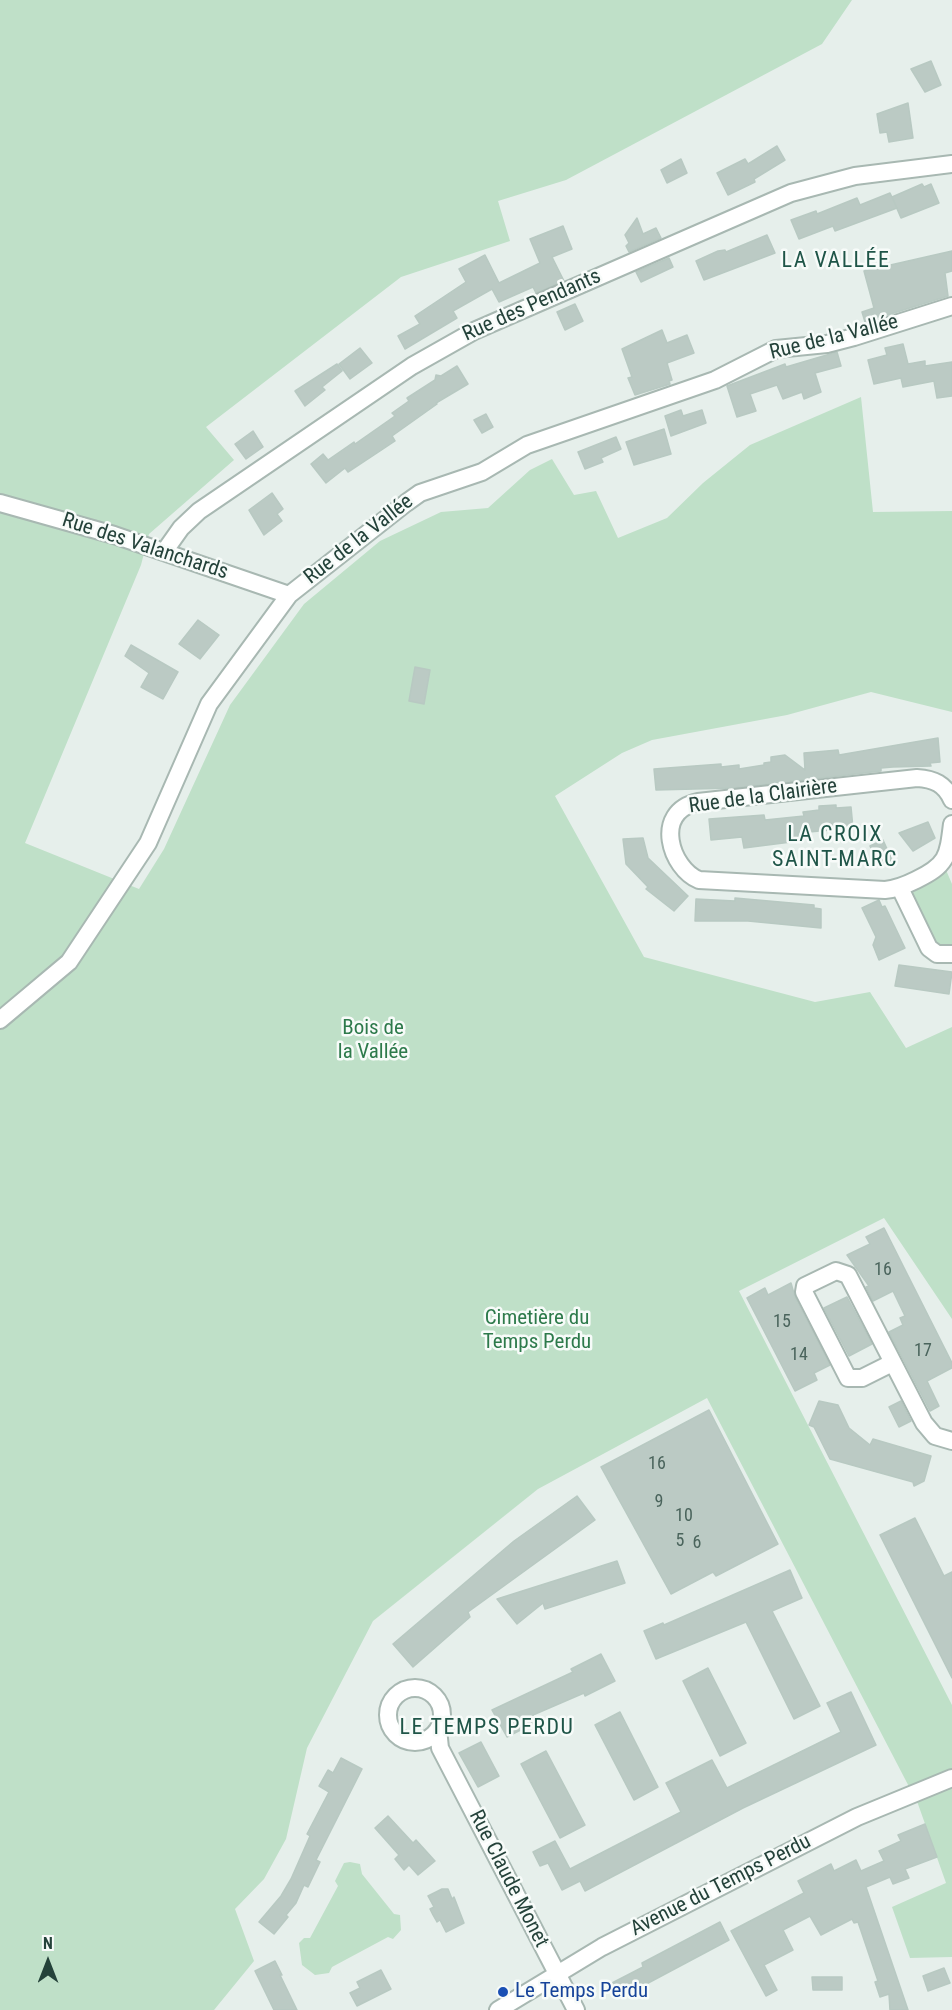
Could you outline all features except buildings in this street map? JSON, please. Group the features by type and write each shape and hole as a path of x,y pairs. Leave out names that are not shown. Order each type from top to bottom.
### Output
{"street":[{"name":"Rue des Pendants","path":"164,552 181,528 199,511 412,366 474,331 791,193 855,176 952,165"},
{"name":"Rue de la Vallée","path":"0,1020 69,963 148,843 209,704 289,595 420,493 482,472 527,445 715,380 776,349 827,344 854,338 952,306"},
{"name":"Rue des Valanchards","path":"0,503 164,552 289,595"},
{"name":"Rue de la Clairière","path":"951,794 935,781 917,778 698,802 679,809 671,821 670,834 687,874 699,880 876,890 900,888 933,872 942,864 949,846 952,824"},
{"path":"900,888 929,948 937,954 952,954"},
{"path":"892,1364 862,1378 848,1378 804,1292 805,1286 836,1271 848,1275 892,1364 929,1430 952,1441"},
{"path":"424,1740 438,1729 442,1710 434,1695 415,1687 398,1693 388,1707 390,1727 403,1739 433,1742 440,1748"},
{"name":"Rue Claude Monet","path":"438,1729 440,1748 576,2010"},
{"name":"Avenue du Temps Perdu","path":"498,2010 602,1947 857,1817 952,1778"}],"green space":[{"name":"Bois de la Vallée","path":"0,0 852,0 822,44 566,180 498,201 510,241 401,277 206,427 234,460 149,534 141,565 25,843 139,889 164,849 230,705 304,604 380,541 441,512 488,508 530,470 552,459 574,495 596,491 618,538 667,518 703,483 750,445 861,397 873,512 952,511 952,712 871,692 787,715 652,740 622,753 555,796 644,957 815,1002 870,992 906,1048 952,1027 952,1319 884,1218 739,1291 952,1705 952,1957 910,1958 892,1907 946,1883 918,1804 707,1398 538,1489 373,1621 307,1748 286,1839 264,1879 235,1909 254,1961 214,2010 0,2010"},
{"path":"946,870 952,884 952,947 936,943 931,938 912,899 912,891"},
{"path":"344,1863 360,1864 362,1874 394,1914 400,1915 401,1930 393,1939 388,1937 332,1967 329,1973 315,1975 302,1965 299,1943 304,1938 310,1938 338,1886 335,1881"}],"place":[{"name":"Le Temps Perdu","path":"503,1992"}],"district":[{"name":"LA VALLÉE","path":"836,261"},
{"name":"LA CROIX SAINT-MARC","path":"835,848"},
{"name":"LE TEMPS PERDU","path":"487,1728"}],"park label":[{"name":"Cimetière du Temps Perdu","path":"537,1331"}]}
